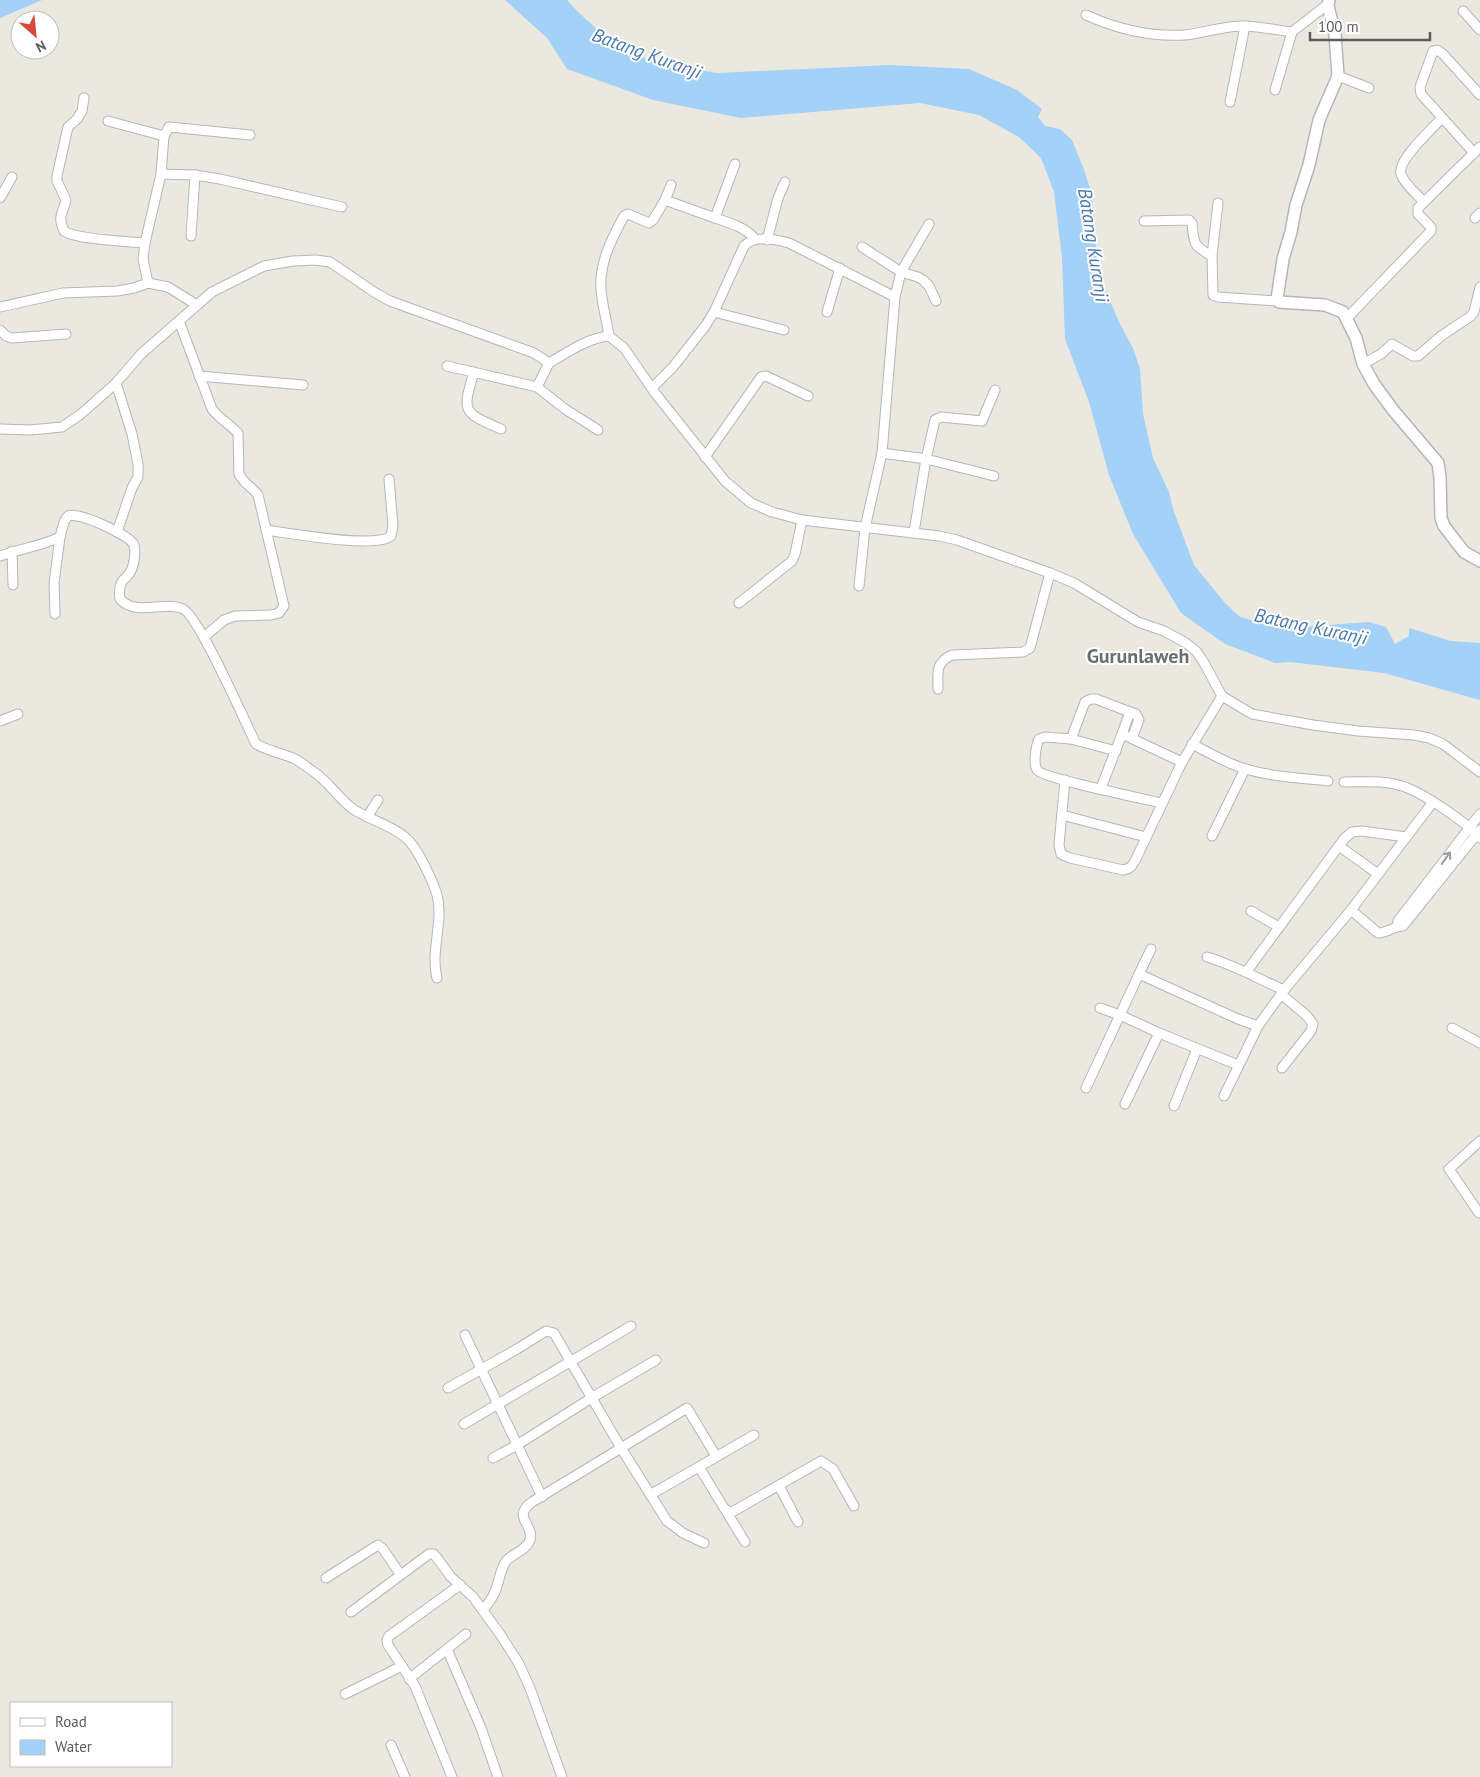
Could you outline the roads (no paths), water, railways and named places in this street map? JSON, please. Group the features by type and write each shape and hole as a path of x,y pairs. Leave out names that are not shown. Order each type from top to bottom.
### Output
{"street":[{"path":"1275,90 1292,32 1328,2 1335,34 1338,76 1319,120 1311,156 1296,205 1283,259 1279,302"},
{"path":"1463,11 1480,30"},
{"path":"1086,15 1104,23 1130,30 1164,34 1184,35 1245,26 1292,32"},
{"path":"1230,102 1245,26"},
{"path":"1347,318 1431,231 1431,228 1417,212 1418,208 1477,150 1422,97 1420,90 1433,51 1437,50 1443,54 1480,96"},
{"path":"1338,76 1369,88"},
{"path":"84,98 82,111 77,119 68,127 57,176 57,181 66,200 60,214 60,222 66,233 84,237 145,243"},
{"path":"1424,202 1402,177 1401,167 1405,159 1442,118"},
{"path":"108,121 164,136"},
{"path":"148,283 143,259 145,243 161,174 164,136 169,127 250,135"},
{"path":"715,218 735,164"},
{"path":"161,174 195,175 248,184 302,199 342,207"},
{"path":"191,236 195,175"},
{"path":"0,198 12,177"},
{"path":"767,240 778,198 785,182"},
{"path":"672,185 650,223 628,214 624,216 610,242 603,268 601,289 609,336 624,348 705,457 725,481 745,499 772,512 802,520 914,532 957,540 1050,573 1082,588 1132,619 1164,631 1186,643 1196,651 1203,661 1222,696 1252,714 1260,717 1342,729 1429,738 1443,744 1480,772"},
{"path":"665,200 738,226 749,233 755,240"},
{"path":"1218,203 1212,256 1212,290 1215,296 1325,305 1343,312 1356,338 1364,364 1374,384 1393,410 1438,463 1442,522 1464,552 1480,561"},
{"path":"1144,221 1189,220 1192,223 1192,238 1195,246 1212,256"},
{"path":"858,586 865,528 882,453 895,297 901,272 929,224"},
{"path":"652,388 673,367 706,326 744,246 750,241 767,240 788,243 895,297"},
{"path":"862,248 901,272 923,280 929,286 936,301"},
{"path":"0,429 30,430 62,427 81,414 116,383 140,354 212,292 264,266 293,261 316,260 330,262 390,301 534,353 549,363"},
{"path":"827,312 840,268"},
{"path":"1,308 34,298 63,293 117,291 148,283 168,287 197,305"},
{"path":"1364,364 1392,345 1413,356 1420,355 1441,336 1471,316 1474,312 1480,287"},
{"path":"714,312 784,330"},
{"path":"179,321 212,409 222,421 238,433 239,474 242,480 254,489 258,495 284,606 279,613 271,616 235,616 224,620 204,637"},
{"path":"0,330 6,336 12,338 66,334"},
{"path":"537,387 549,363 583,344 600,337 609,336"},
{"path":"448,366 537,387 598,430"},
{"path":"474,372 466,397 466,405 477,418 501,429"},
{"path":"200,376 303,386"},
{"path":"705,457 761,377 766,376 808,396"},
{"path":"116,383 132,434 138,464 138,477 132,488 117,532"},
{"path":"914,532 926,459 935,420 945,417 982,421 995,390"},
{"path":"882,453 926,459 994,476"},
{"path":"266,530 340,540 383,540 391,536 393,526 389,478"},
{"path":"55,614 54,583 60,537 66,518 70,515 76,515 117,532 132,541 135,552 132,569 122,581 120,599 129,606 175,607 190,613 204,637 256,744 295,759 322,777 342,800 367,817 407,838 421,860 437,896 439,911 437,978"},
{"path":"739,603 792,561 802,520"},
{"path":"0,556 12,551 46,544 60,537"},
{"path":"12,551 13,585"},
{"path":"938,689 939,664 942,660 952,655 1023,652 1030,648 1050,573"},
{"path":"1065,780 1059,850 1070,858 1127,870 1135,861 1182,762 1222,696"},
{"path":"1072,739 1082,706 1087,700 1096,699 1136,714 1139,720 1132,738"},
{"path":"1101,788 1130,712"},
{"path":"0,722 18,714"},
{"path":"1122,734 1182,762"},
{"path":"1116,750 1072,739 1042,737 1037,741 1036,768 1039,772 1065,780 1162,803"},
{"path":"1192,744 1224,761 1245,769 1265,774 1328,781"},
{"path":"1212,836 1245,769"},
{"path":"1344,782 1378,782 1402,785 1433,802 1479,834 1435,881"},
{"path":"367,817 378,800"},
{"path":"1224,1096 1258,1026 1283,992 1351,910 1433,802"},
{"path":"1351,910 1378,933 1405,924 1468,828 1480,814"},
{"path":"1062,816 1146,837"},
{"path":"1247,971 1349,835 1355,831 1406,837"},
{"path":"1339,846 1378,874"},
{"path":"1251,911 1279,927"},
{"path":"1086,1088 1152,949"},
{"path":"1207,957 1247,971 1283,992 1313,1024 1310,1031 1282,1068"},
{"path":"1139,974 1238,1019 1258,1026"},
{"path":"1100,1008 1238,1066"},
{"path":"1452,1028 1480,1043"},
{"path":"1125,1104 1159,1033"},
{"path":"1174,1106 1197,1049"},
{"path":"1480,1142 1449,1169 1480,1213"},
{"path":"464,1424 631,1326"},
{"path":"448,1388 482,1370 546,1331 554,1333 650,1495 667,1520 673,1526 704,1544"},
{"path":"465,1335 542,1497"},
{"path":"493,1458 517,1446 593,1397 656,1360"},
{"path":"483,1610 494,1595 506,1561 522,1549 530,1540 530,1534 523,1513 526,1507 687,1408 716,1456"},
{"path":"650,1495 754,1435"},
{"path":"726,1510 734,1511 821,1461 833,1469 854,1506"},
{"path":"699,1467 745,1542"},
{"path":"779,1486 798,1522"},
{"path":"326,1578 378,1545 384,1549 400,1574"},
{"path":"351,1612 400,1574 429,1554 434,1554 460,1585 473,1597 509,1647 530,1688 562,1777"},
{"path":"452,1777 414,1686 388,1645 387,1640 389,1636 460,1585"},
{"path":"410,1678 466,1634"},
{"path":"447,1649 481,1728 498,1777"},
{"path":"345,1694 402,1666"},
{"path":"391,1745 405,1777"}],"water":[{"path":"0,0 42,0 19,10 10,10 10,14 0,18"},
{"name":"Batang Kuranji","path":"505,0 567,0 609,40 654,63 717,73 890,65 969,69 1017,90 1042,109 1038,117 1045,126 1060,129 1072,140 1083,167 1092,194 1097,261 1109,299 1133,348 1140,369 1143,414 1153,458 1169,492 1173,509 1194,565 1225,603 1240,617 1270,625 1302,627 1369,622 1386,627 1395,644 1409,636 1409,628 1451,641 1480,643 1480,700 1384,673 1290,662 1275,663 1225,644 1181,613 1133,534 1109,475 1089,402 1065,339 1062,258 1054,192 1041,158 1019,137 979,115 920,103 741,118 653,100 567,69 547,38"}],"district":[{"name":"Gurunlaweh","path":"1138,656"}]}
